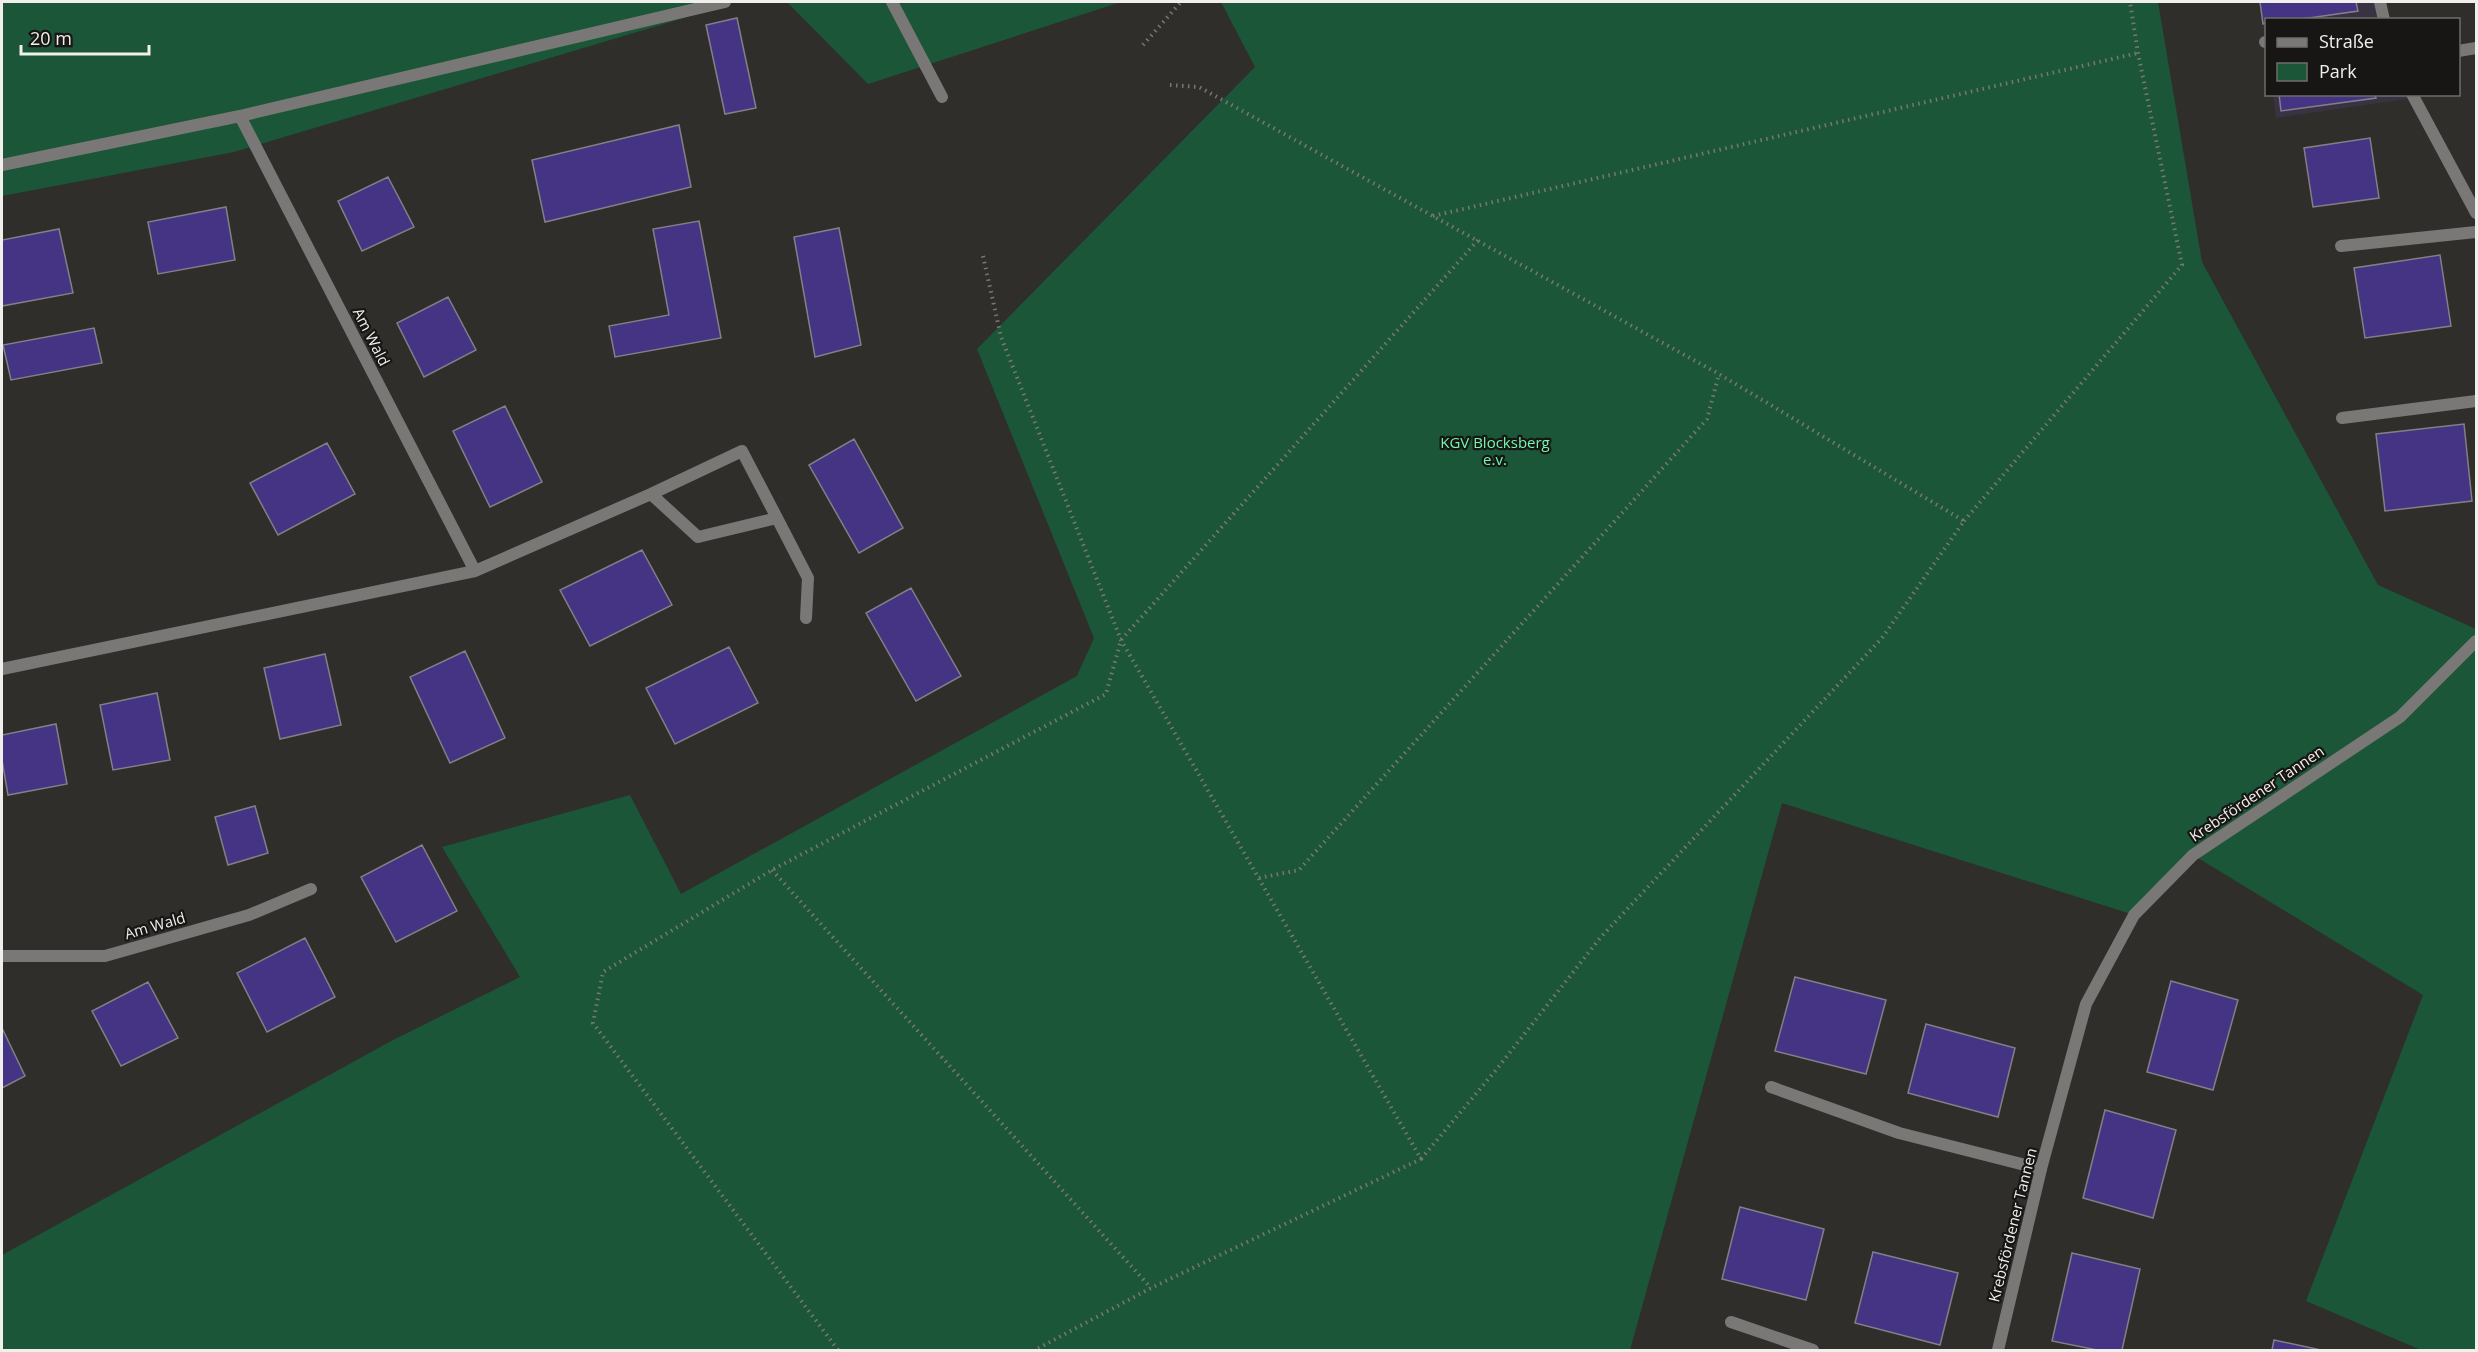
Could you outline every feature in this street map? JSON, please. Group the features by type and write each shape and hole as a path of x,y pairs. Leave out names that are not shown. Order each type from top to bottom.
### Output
{"street":[{"path":"2,165 240,116 725,2"},
{"path":"892,2 942,97"},
{"path":"2380,2 2384,18"},
{"path":"2460,51 2476,48"},
{"path":"2413,96 2476,213"},
{"name":"Am Wald","path":"240,116 475,571"},
{"path":"2341,246 2476,232"},
{"path":"2342,418 2476,401"},
{"path":"2,669 475,571 651,494 742,451 808,578 806,618"},
{"path":"651,494 698,537 777,518"},
{"name":"Krebsfördener Tannen","path":"1998,1350 2041,1169 2086,1004 2134,915 2193,855 2400,717 2476,641"},
{"name":"Am Wald","path":"2,956 105,956 249,915 311,889"},
{"path":"1771,1087 1899,1132 2041,1169"},
{"path":"1731,1322 1812,1350"}],"path":[{"path":"1143,45 1181,2"},
{"path":"1035,1350 1151,1288 1421,1159 1496,1070 1600,939 1882,638 1964,521 2182,265 2138,53 2130,2"},
{"path":"1432,216 2138,53"},
{"path":"1170,85 1199,87 1478,240 1719,374 1964,521"},
{"path":"838,1350 593,1023 603,972 772,870 1106,694 1121,640 1478,240"},
{"path":"982,256 1001,337 1121,640 1421,1159"},
{"path":"1259,878 1299,870 1707,419 1719,374"},
{"path":"772,870 1151,1288"}],"shaded area":[{"path":"2260,2 2380,2 2384,18 2265,18 2265,41"},
{"path":"2273,96 2413,96 2414,98 2276,118"}],"green space":[{"path":"2,2 711,2 684,18 234,152 2,196"},
{"path":"787,2 1121,2 868,84"},
{"name":"KGV Blocksberg e.v.","path":"1221,2 2158,2 2202,262 2378,585 2476,629 2476,1350 2421,1350 2306,1301 2423,995 2193,855 2134,915 1782,803 1630,1350 2,1350 2,1255 393,1040 520,977 442,847 630,795 681,894 1077,676 1094,638 977,349 1255,67"}],"building":[{"path":"2260,2 2356,2 2358,11 2309,18 2265,18 2263,24"},
{"path":"737,18 756,108 725,114 706,25"},
{"path":"2279,96 2376,96 2376,98 2281,111"},
{"path":"679,125 691,187 545,222 532,160"},
{"path":"2370,138 2379,198 2313,207 2304,148"},
{"path":"388,177 414,227 362,251 338,201"},
{"path":"226,207 235,260 158,274 148,222"},
{"path":"699,221 721,338 615,357 609,326 669,315 653,229"},
{"path":"839,228 861,345 815,357 794,237"},
{"path":"59,229 73,293 2,306 2,240"},
{"path":"2440,255 2451,326 2365,338 2354,268"},
{"path":"448,297 476,350 424,377 397,323"},
{"path":"94,328 102,363 11,380 3,345"},
{"path":"505,406 542,482 490,507 453,431"},
{"path":"2464,424 2472,501 2385,511 2376,434"},
{"path":"854,439 903,528 859,553 809,465"},
{"path":"327,443 355,494 278,535 250,483"},
{"path":"642,550 672,605 590,646 560,590"},
{"path":"911,588 961,676 916,701 866,613"},
{"path":"729,647 758,703 675,744 646,688"},
{"path":"465,651 505,738 450,763 410,677"},
{"path":"325,654 341,725 280,739 264,668"},
{"path":"157,693 170,760 113,770 100,705"},
{"path":"56,724 67,784 8,795 2,760 2,735"},
{"path":"255,806 268,853 228,865 215,817"},
{"path":"422,845 457,911 396,942 361,877"},
{"path":"305,938 335,997 267,1032 237,973"},
{"path":"1795,977 1886,1000 1866,1074 1775,1051"},
{"path":"2171,981 2238,1000 2213,1090 2147,1072"},
{"path":"148,982 178,1038 121,1066 92,1011"},
{"path":"1926,1024 2015,1048 1998,1117 1908,1093"},
{"path":"2,1028 25,1076 2,1088"},
{"path":"2105,1110 2176,1130 2153,1218 2083,1198"},
{"path":"1740,1207 1824,1229 1806,1300 1722,1279"},
{"path":"1873,1252 1958,1273 1940,1345 1855,1323"},
{"path":"2072,1253 2140,1269 2122,1350 2097,1350 2052,1341"},
{"path":"2274,1340 2321,1350 2272,1350"}]}
